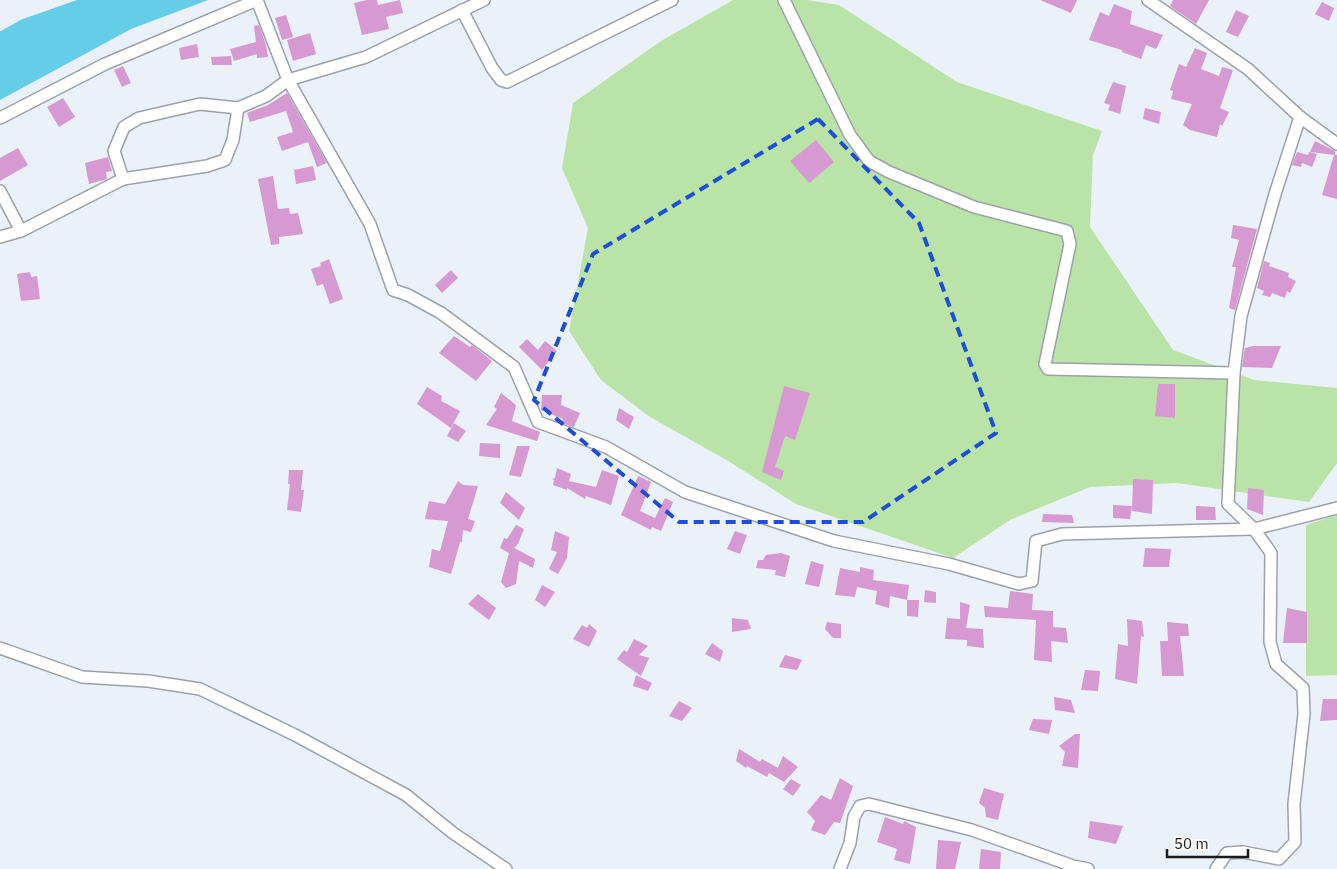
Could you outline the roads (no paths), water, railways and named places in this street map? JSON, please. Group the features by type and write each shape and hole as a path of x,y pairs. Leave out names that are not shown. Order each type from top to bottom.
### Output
{"street":[{"path":"0,118 105,64 257,0 288,80 370,224 393,290 408,295 441,313 514,367 538,422 606,447 685,492 834,541 949,564 1019,584 1032,581 1036,541 1062,534 1254,529 1337,508"},
{"path":"123,179 114,151 124,127 139,118 200,104 238,108 266,96 288,80 366,57 484,0"},
{"path":"462,10 492,68 501,80 507,82 672,0"},
{"path":"784,0 850,135 869,161 889,172 974,207 1067,231 1070,244 1045,364 1048,369 1234,374"},
{"path":"1148,0 1248,69 1300,117 1337,144"},
{"path":"0,237 21,231 123,179 207,166 225,160 233,140 238,108"},
{"path":"1216,869 1227,853 1243,852 1279,859 1295,842 1294,804 1304,714 1304,688 1276,664 1270,642 1271,553 1254,529 1228,504 1234,374 1241,316 1274,194 1300,117"},
{"path":"0,191 21,231"},
{"path":"0,648 82,677 148,681 200,689 296,735 406,795 453,833 506,869"},
{"path":"840,869 850,844 854,817 860,806 869,804 972,830 1073,866 1088,869"}],"water":[{"path":"96,0 208,0 131,29 0,100 0,42 87,7"}],"waterway":[{"path":"0,43 25,29 107,0"}]}
